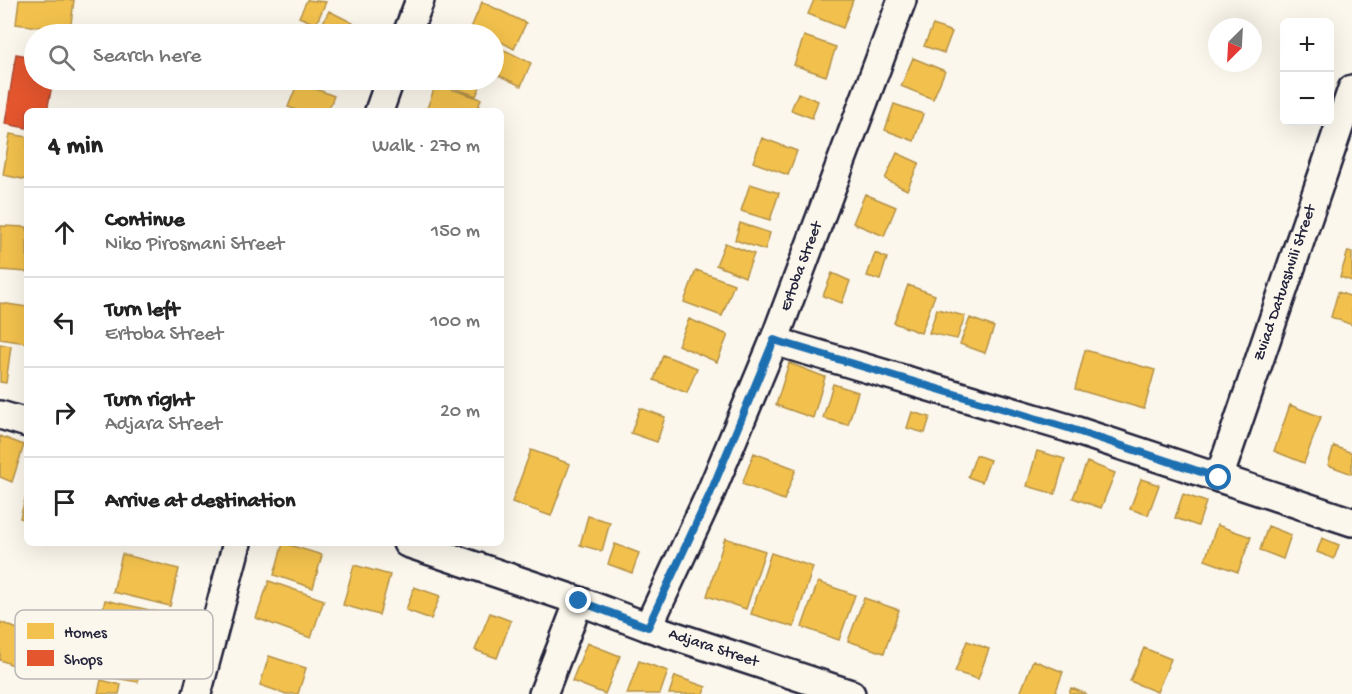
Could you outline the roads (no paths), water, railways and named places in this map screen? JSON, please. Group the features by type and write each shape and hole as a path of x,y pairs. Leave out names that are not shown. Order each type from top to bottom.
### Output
{"street":[{"path":"411,24 420,0"},
{"name":"Ertoba Street","path":"648,627 710,494 774,340 902,0"},
{"name":"Zviad Datuashvili Street","path":"1219,478 1352,88"},
{"path":"380,108 386,90"},
{"path":"774,340 1068,428 1352,522"},
{"path":"0,415 24,422"},
{"path":"213,634 236,546"},
{"name":"Adjara Street","path":"416,546 579,601 648,627 851,694"},
{"path":"543,694 579,601"},
{"path":"197,694 201,679"}]}
